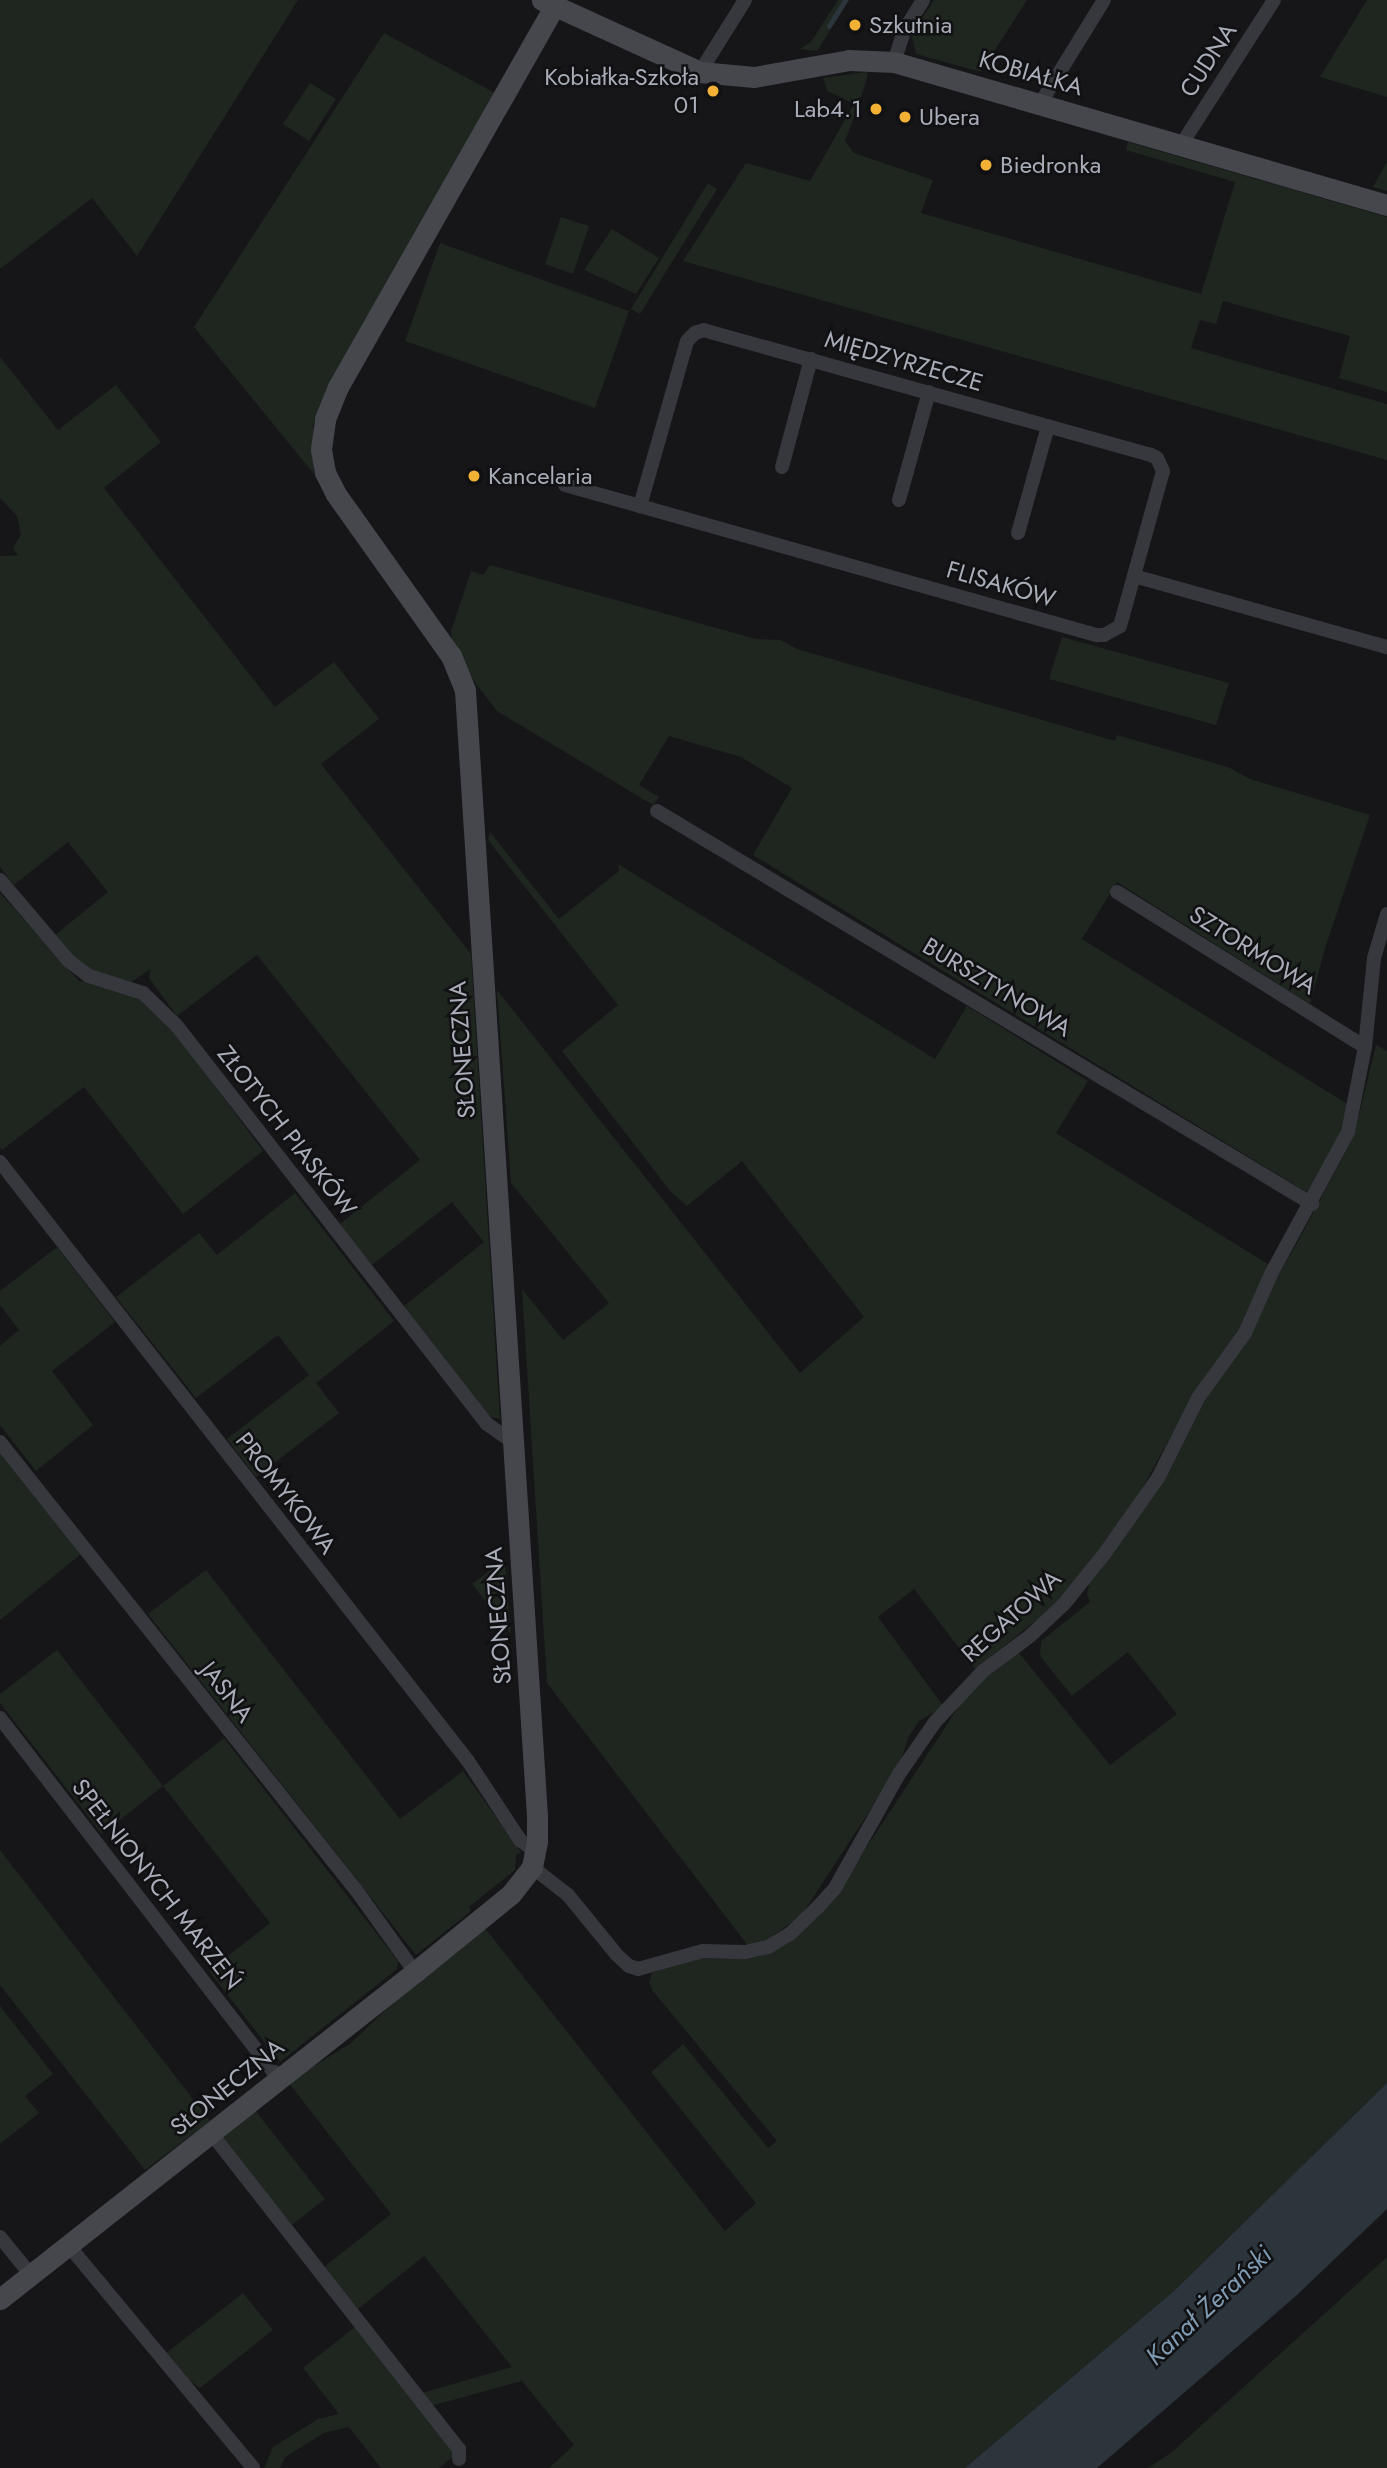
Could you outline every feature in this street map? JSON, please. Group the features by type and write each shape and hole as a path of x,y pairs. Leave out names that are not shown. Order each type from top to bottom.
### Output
{"street":[{"path":"700,72 745,0"},
{"path":"894,62 905,29 923,0"},
{"path":"1041,104 1104,0"},
{"name":"CUDNA","path":"1181,145 1274,0"},
{"name":"KOBIAŁKA","path":"548,3 700,72 754,77 849,60 894,62 1387,205"},
{"name":"SŁONECZNA","path":"0,2300 511,1894 534,1859 537,1816 466,701 461,676 436,634 336,494 323,465 322,432 329,403 548,3"},
{"name":"MIĘDZYRZECZE","path":"640,506 691,337 709,330 1150,455 1161,464 1162,477 1135,576"},
{"path":"782,467 811,359"},
{"path":"899,500 929,391"},
{"path":"1018,533 1048,426"},
{"name":"FLISAKÓW","path":"565,485 1097,635 1110,634 1120,626 1135,576"},
{"path":"1135,576 1387,647"},
{"name":"BURSZTYNOWA","path":"657,811 1311,1204"},
{"name":"ZŁOTYCH PIASKÓW","path":"0,880 69,961 89,976 142,993 177,1026 479,1414 513,1442"},
{"name":"SZTORMOWA","path":"1117,892 1365,1042"},
{"name":"REGATOWA","path":"534,1859 568,1895 617,1955 638,1969 703,1951 756,1950 781,1941 804,1923 835,1888 899,1774 935,1722 983,1671 1030,1636 1064,1604 1150,1489 1198,1398 1245,1333 1271,1274 1348,1132 1365,1042 1374,958 1387,914"},
{"name":"PROMYKOWA","path":"0,1161 468,1761 534,1859"},
{"name":"JASNA","path":"0,1442 356,1890 415,1972"},
{"name":"SPEŁNIONYCH MARZEŃ","path":"0,1718 279,2078"},
{"path":"211,2133 459,2449 459,2459"},
{"path":"0,2237 31,2275"},
{"path":"69,2246 253,2468"}],"shaded area":[{"path":"0,0 298,0 137,256 92,198 0,269"},
{"path":"838,0 849,0 817,51 800,49 811,42"},
{"path":"934,0 1027,0 981,72 916,54 911,34"},
{"path":"1367,0 1387,0 1387,97 1320,77"},
{"path":"384,33 495,93 327,395 313,425 314,474 194,327"},
{"path":"866,72 868,74 858,107 845,141 854,153 933,180 921,213 1201,294 1235,182 1126,150 1128,142 1387,217 1387,392 1339,378 1350,336 1223,301 1216,324 1200,320 1191,348 1387,404 1387,460 683,261 746,163 810,181 854,104 827,91 823,78"},
{"path":"310,83 336,99 309,141 283,124"},
{"path":"1387,162 1387,191 1373,187"},
{"path":"708,183 717,189 640,314 631,309"},
{"path":"561,217 589,226 573,274 545,264"},
{"path":"612,229 659,258 636,294 584,270"},
{"path":"440,243 629,311 595,408 405,341"},
{"path":"0,357 58,430 116,385 161,442 104,488 275,707 334,662 379,719 321,764 471,954 500,1419 490,1417 404,1306 484,1242 452,1202 372,1265 340,1224 420,1160 257,955 177,1016 149,978 150,969 129,984 80,965 55,935 108,892 68,842 14,885 0,867 0,556 18,555 13,548 21,534 17,516 0,498"},
{"path":"490,565 756,639 780,640 797,649 1115,741 1117,735 1228,767 1250,779 1370,815 1326,945 1310,1004 1117,882 1082,939 1349,1105 1337,1144 1308,1193 753,855 792,788 741,757 669,736 639,785 659,797 653,805 497,711 463,667 452,644 451,631 471,571 483,575"},
{"path":"1062,637 1229,683 1216,725 1049,679"},
{"path":"490,832 559,919 619,871 618,864 935,1059 967,1006 1088,1081 1056,1133 1271,1266 1241,1328 1192,1398 1139,1494 1080,1577 1052,1608 975,1669 914,1589 878,1617 944,1707 919,1721 909,1736 899,1766 801,1916 761,1944 749,1947 547,1683 522,1289 563,1340 609,1303 511,1183 497,990 800,1373 864,1317 742,1161 687,1206 671,1192 562,1051 618,1005 488,840"},
{"path":"0,893 79,981 93,982 143,998 175,1032 263,1151 183,1214 84,1087 2,1150 0,1147"},
{"path":"1376,1045 1387,1051 1387,2083 1174,2291 965,2468 549,2468 574,2445 522,2381 431,2406 422,2393 512,2367 424,2256 358,2309 324,2267 391,2214 288,2082 351,2043 420,1977 484,1927 725,2231 756,2203 651,2072 683,2044 768,2148 777,2141 652,1990 649,1982 652,1973 706,1956 759,1955 838,1891 961,1703 982,1678 1019,1653 1110,1765 1177,1714 1128,1652 1072,1696 1040,1656 1041,1641 1090,1602 1087,1594 1090,1580 1197,1413 1296,1245 1354,1136"},
{"path":"295,1193 394,1321 316,1383 339,1413 256,1477 227,1439 309,1375 278,1335 196,1398 116,1297 199,1233 217,1255"},
{"path":"57,1247 115,1322 52,1371 93,1425 36,1471 0,1425 0,1346 19,1330 0,1305 0,1291"},
{"path":"0,1450 81,1554 0,1620"},
{"path":"505,1559 511,1634 472,1584"},
{"path":"206,1570 400,1819 463,1771 521,1852 516,1855 515,1870 469,1907 471,1911 416,1955 148,1614"},
{"path":"57,1650 163,1786 102,1834 0,1703 0,1694"},
{"path":"224,1738 398,1961 397,1969 280,2062 209,1971 270,1923 163,1786"},
{"path":"0,1850 210,2121 145,2170 0,1985"},
{"path":"0,2006 53,2074 25,2096 39,2113 0,2144"},
{"path":"254,2109 325,2199 292,2225 221,2136"},
{"path":"1387,2257 1387,2468 1148,2468 1172,2452"},
{"path":"243,2293 273,2330 200,2388 183,2376 165,2354"},
{"path":"355,2327 456,2454 439,2468 381,2468 349,2427 324,2433 285,2457 280,2468 264,2468 273,2447 318,2419 339,2414 303,2368"}],"water":[{"name":"Kanał Żerański","path":"1387,2083 1387,2209 1297,2295 1097,2468 965,2468 1174,2291"}],"waterway":[{"path":"829,26 845,0"}],"place":[{"name":"Szkutnia","path":"855,25"},
{"name":"Kobiałka-Szkoła 01","path":"713,91"},
{"name":"Lab4.1","path":"876,109"},
{"name":"Ubera","path":"905,117"},
{"name":"Biedronka","path":"986,165"},
{"name":"Kancelaria","path":"474,476"}]}
